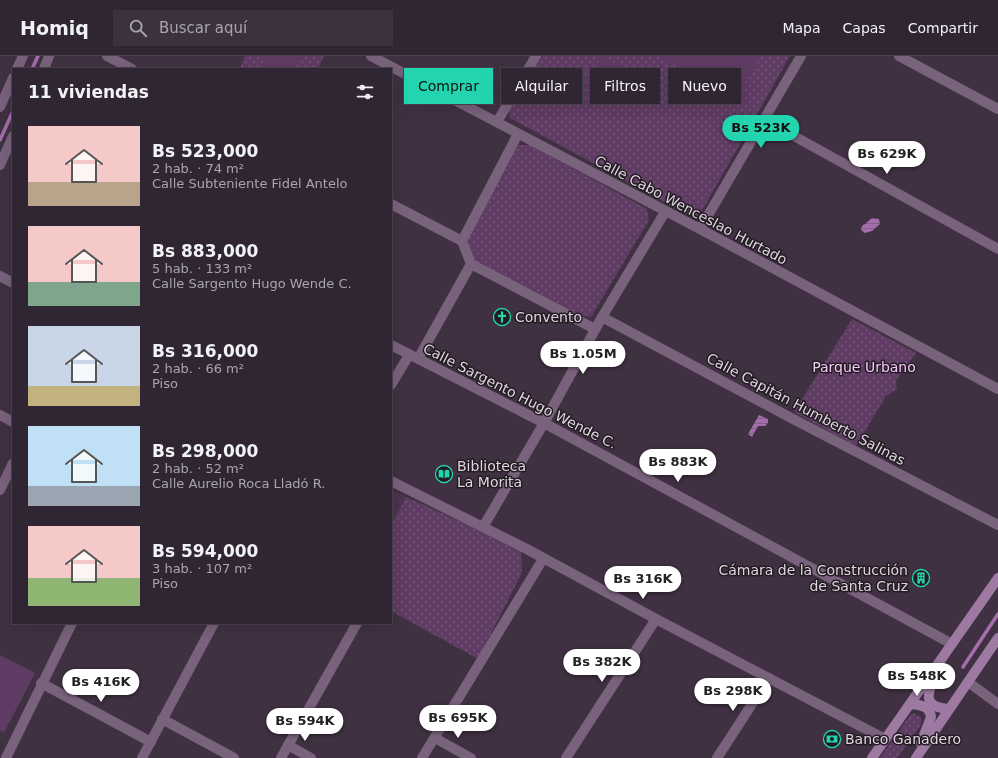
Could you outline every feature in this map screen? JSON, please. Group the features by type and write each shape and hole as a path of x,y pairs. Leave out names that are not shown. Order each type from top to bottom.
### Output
{"main road":[{"path":"872,758 998,578"},
{"path":"916,758 998,638"},
{"path":"941,660 930,688 928,699 934,706 949,710"},
{"path":"911,704 920,705 928,709 931,717 916,758"}],"street":[{"path":"17,68 22,56"},
{"path":"44,68 50,56"},
{"path":"107,56 130,68"},
{"name":"Calle Cabo Wenceslao Hurtado","path":"371,56 665,212 700,229 998,389"},
{"path":"497,122 536,56"},
{"path":"700,229 801,56"},
{"path":"898,56 998,109"},
{"path":"0,107 12,80"},
{"path":"765,120 998,249"},
{"path":"462,241 518,134"},
{"path":"0,165 12,140"},
{"path":"392,205 462,241 471,264 595,329"},
{"path":"483,527 544,423 595,329 665,212"},
{"path":"392,383 413,357 471,264"},
{"path":"0,276 12,282"},
{"name":"Calle Capitán Humberto Salinas","path":"602,317 793,419 998,525"},
{"name":"Calle Sargento Hugo Wende C.","path":"392,346 544,423 952,644"},
{"path":"0,415 12,421"},
{"path":"0,490 12,465"},
{"path":"392,482 543,558 885,739"},
{"path":"422,758 543,558"},
{"path":"566,758 656,619"},
{"path":"6,758 41,683 71,624"},
{"path":"142,758 213,624"},
{"path":"281,758 356,624"},
{"path":"716,758 769,678"},
{"path":"968,682 998,704"},
{"path":"41,683 151,742"},
{"path":"162,719 234,758"},
{"path":"435,738 471,758"},
{"path":"288,745 311,758"}],"shaded area":[{"path":"872,218 879,219 880,224 872,231 865,233 861,230 861,228"},
{"path":"759,415 768,419 768,423 765,426 758,426 752,437 748,434"},
{"path":"392,490 406,497 392,523"}],"green space":[{"path":"245,56 324,56 318,68 239,68"},
{"path":"266,56 301,56 295,68 260,68"},
{"path":"542,56 790,56 699,216 692,217 510,118 509,111 513,104 582,104 582,68 535,68"},
{"path":"601,56 624,68 595,68"},
{"path":"659,56 761,56 741,91 741,68 680,68"},
{"path":"518,145 530,145 647,209 649,220 591,317 580,316 474,261 467,240"},
{"name":"Parque Urbano","path":"852,319 916,353 896,381 897,389 886,396 856,446 794,412"},
{"path":"406,497 521,549 522,573 478,659 392,612 392,523"},
{"path":"0,655 35,673 4,733 0,730"},
{"path":"911,714 921,717 921,725 897,758 880,758"}],"waterway":[{"path":"32,68 38,56"},
{"path":"0,140 12,113"},
{"path":"963,667 998,614"}],"place":[{"name":"Convento","path":"502,317"},
{"name":"Biblioteca La Morita","path":"444,474"},
{"name":"Cámara de la Construcción de Santa Cruz","path":"921,578"},
{"name":"Banco Ganadero","path":"832,739"}]}
